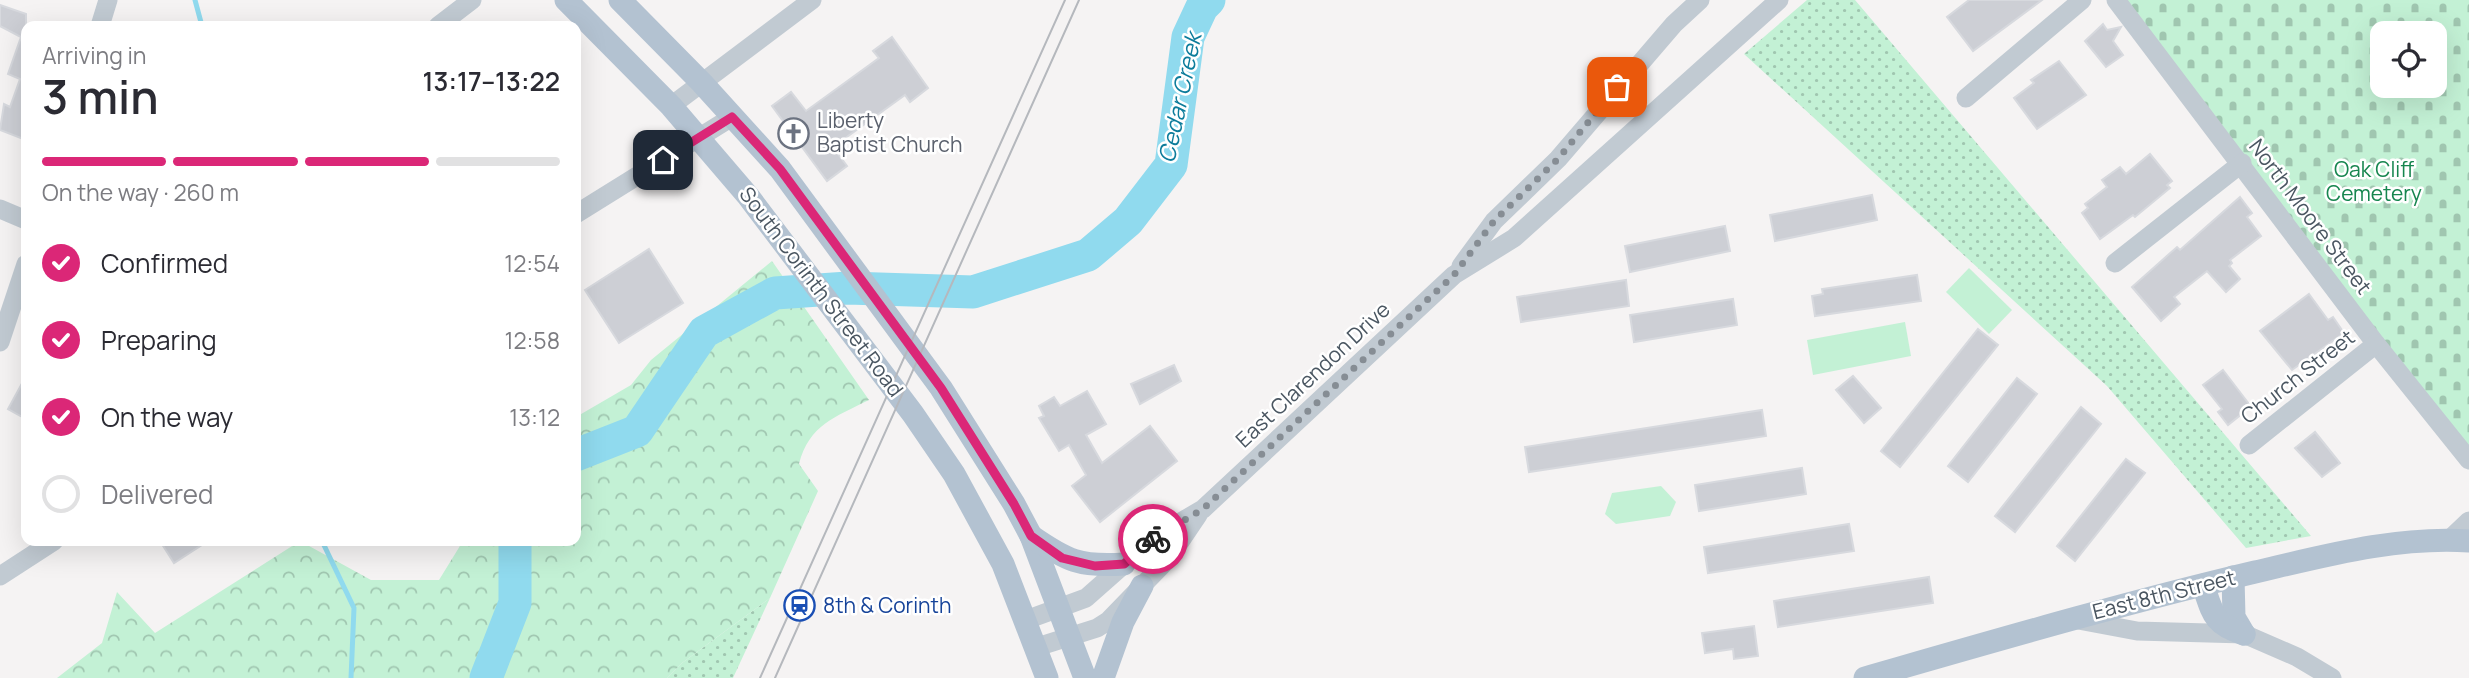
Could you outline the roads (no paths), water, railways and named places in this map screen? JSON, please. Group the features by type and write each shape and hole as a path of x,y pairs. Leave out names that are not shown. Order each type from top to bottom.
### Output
{"main road":[{"name":"South Corinth Street Road","path":"566,0 699,138 785,243 913,414 954,474 1003,564 1047,678"},
{"name":"South Corinth Street Road","path":"620,0 702,83 780,169 941,388 1014,504 1031,536 1085,678"},
{"path":"1031,536 1062,558 1079,564 1124,564"},
{"name":"East 8th Street","path":"1865,678 2072,619 2233,577 2378,547 2459,541"},
{"path":"2233,577 2234,617 2244,634"},
{"path":"2203,585 2214,617 2224,628 2244,634"},
{"path":"1103,678 1123,622 1142,586"}],"street":[{"path":"102,21 108,0"},
{"path":"445,21 472,0"},
{"path":"671,106 812,0"},
{"name":"East Clarendon Drive","path":"1037,647 1108,621 1169,558 1203,509 1454,275 1494,221 1558,159 1674,24 1700,0"},
{"name":"East Clarendon Drive","path":"1454,275 1514,239 1779,0"},
{"path":"1966,98 2082,0"},
{"name":"North Moore Street","path":"2116,0 2242,163 2376,344 2469,460"},
{"path":"581,211 732,117"},
{"path":"2115,263 2242,163"},
{"path":"0,209 21,218"},
{"path":"0,342 21,279"},
{"name":"Church Street","path":"2249,445 2376,344"},
{"name":"East Clarendon Drive","path":"1026,620 1086,598 1155,537 1203,509"},
{"path":"2459,541 2469,521"},
{"path":"0,576 46,546"},
{"path":"2072,619 2137,631 2244,634 2297,657 2332,678"}],"waterway":[{"path":"195,0 201,21"},
{"name":"Cedar Creek","path":"581,453 637,431 704,332 775,293 848,288 973,292 1088,255 1128,221 1171,165 1188,37 1202,7 1209,0"},
{"path":"324,546 354,608 351,678"},
{"name":"Cedar Creek","path":"486,678 515,603 515,546"}],"tram line":[{"path":"760,678 1065,0"},
{"path":"775,678 1079,0"}],"place":[{"name":"Liberty Baptist Church","path":"794,133"},
{"name":"8th & Corinth","path":"800,606"}],"park label":[{"name":"Oak Cliff Cemetery","path":"2374,182"}]}
